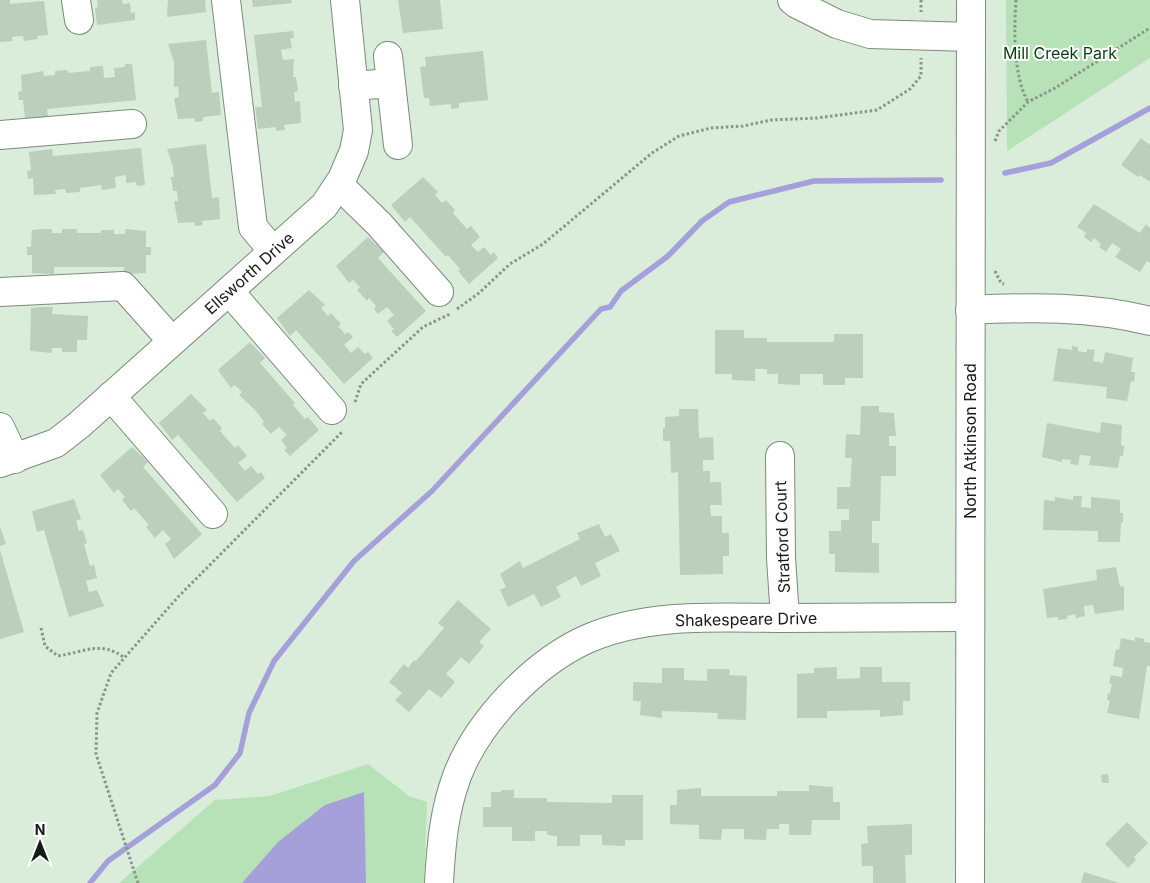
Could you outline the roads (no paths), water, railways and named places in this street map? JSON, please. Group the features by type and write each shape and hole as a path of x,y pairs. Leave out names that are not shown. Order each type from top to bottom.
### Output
{"street":[{"path":"226,0 253,227 273,251"},
{"name":"Ellsworth Drive","path":"8,461 56,443 324,206 339,185 354,152 358,130 345,0"},
{"path":"792,0 837,24 870,34 971,37"},
{"name":"North Atkinson Road","path":"970,883 969,617 972,0"},
{"path":"388,56 398,145"},
{"path":"353,86 391,83"},
{"path":"0,135 132,124"},
{"path":"339,185 379,224 439,292"},
{"path":"0,292 123,286 172,342"},
{"path":"229,291 343,417"},
{"path":"970,310 1077,309 1128,315 1150,321"},
{"path":"111,396 213,514"},
{"path":"0,427 8,461"},
{"name":"Stratford Court","path":"780,456 781,558 785,618"},
{"name":"Shakespeare Drive","path":"439,883 441,835 458,775 479,733 512,694 548,663 587,639 638,624 688,618 969,617"}],"waterway":[{"path":"1005,173 1051,163 1150,108"},
{"path":"90,883 108,861 215,785 240,753 249,713 274,661 354,561 432,491 601,309 610,307 621,291 668,256 702,221 729,202 814,181 941,180"}],"park label":[{"name":"Mill Creek Park","path":"1060,53"}]}
